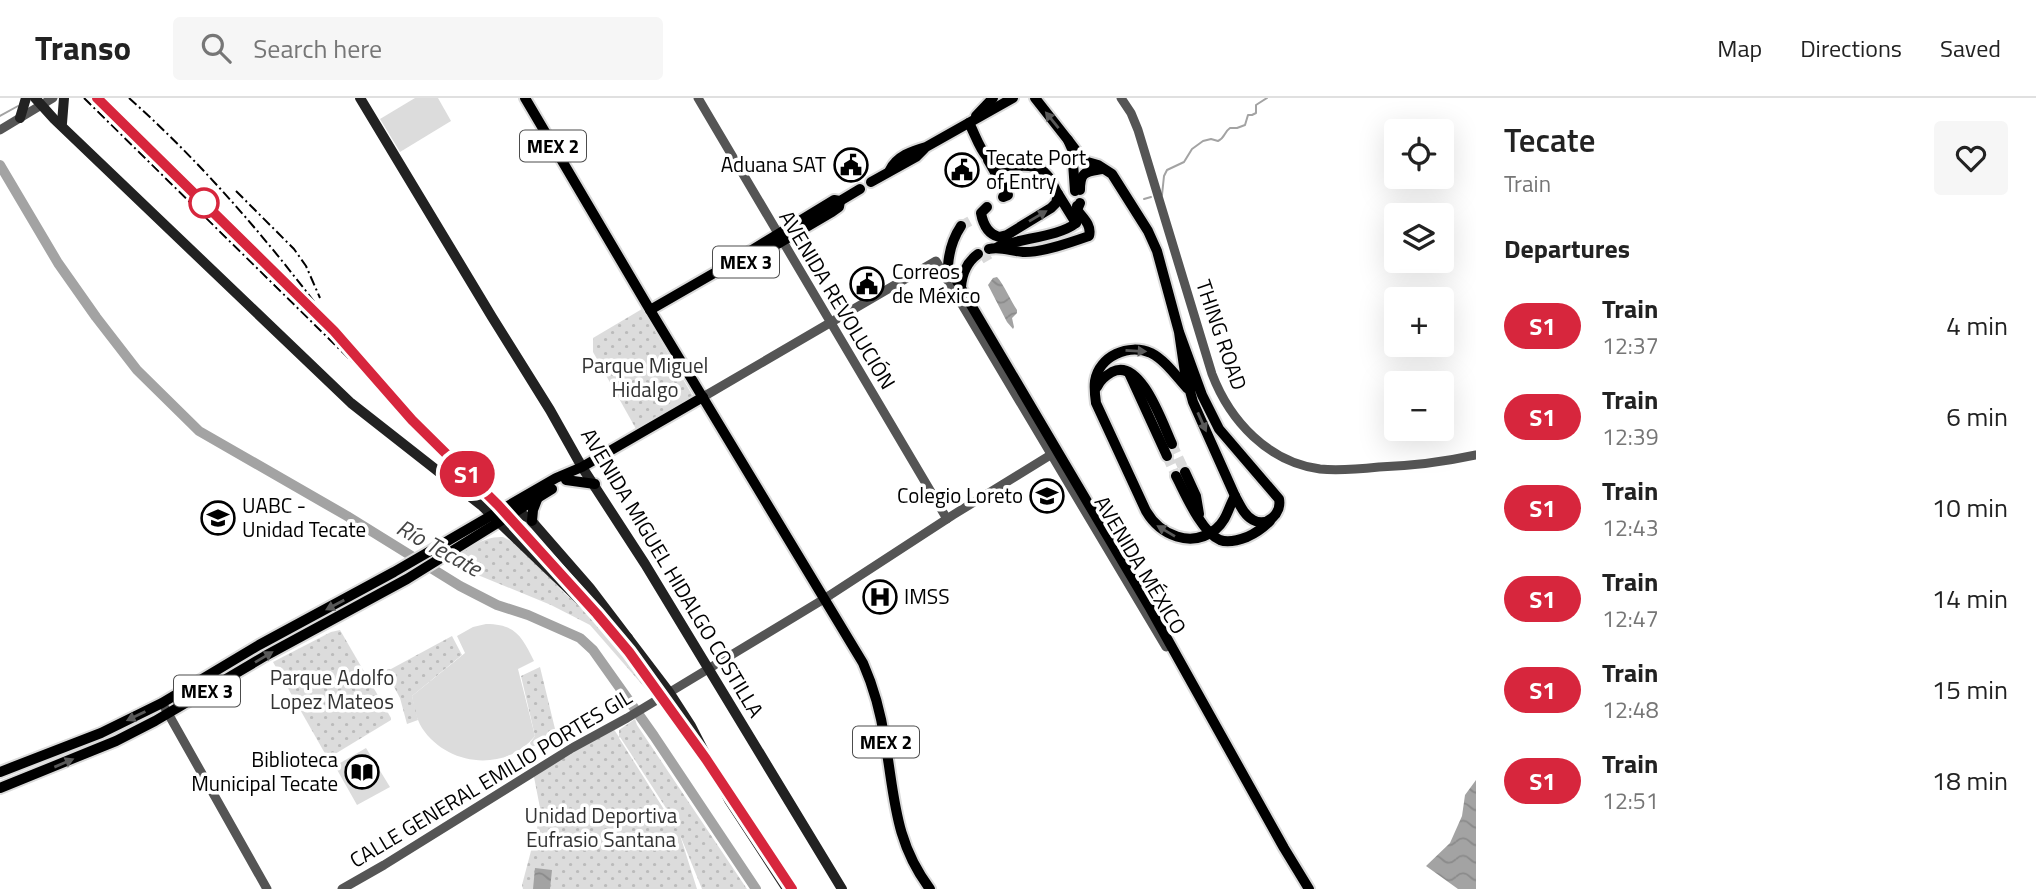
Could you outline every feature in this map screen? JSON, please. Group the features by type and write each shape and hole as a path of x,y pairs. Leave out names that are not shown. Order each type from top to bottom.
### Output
{"main road":[{"path":"20,118 26,98"},
{"path":"62,123 64,98"},
{"name":"AVENIDA MIGUEL HIDALGO COSTILLA","path":"360,98 582,467 842,889"},
{"name":"MEX 2","path":"525,98 863,663 882,724 897,821 909,857 930,889"},
{"path":"969,123 993,98"},
{"path":"871,182 890,170 893,163 911,151 926,147 1013,98"},
{"path":"1035,98 1084,161 1105,169 1118,181 1152,241 1179,332 1202,395 1219,429 1279,499 1278,510 1262,529 1236,541 1219,540 1201,520 1196,496 1181,474"},
{"path":"43,100 69,132"},
{"path":"43,100 69,132 351,402 473,498 583,603 628,638"},
{"path":"969,123 1008,195 1003,197"},
{"path":"987,253 1025,252 1089,236 1090,230 1078,200 1072,149 1068,140"},
{"path":"987,158 1000,166 1030,165 1047,174 1076,223"},
{"path":"1076,223 1082,175 1105,169"},
{"name":"MEX 3","path":"652,313 860,189"},
{"path":"971,225 999,237 1051,208 1056,203 1058,194"},
{"path":"987,206 971,225 948,265 1054,453 1150,608 1309,889"},
{"path":"961,287 987,253 1012,242 1066,230 1076,223"},
{"path":"1179,332 1191,393 1235,496 1241,508 1256,522 1263,523 1272,519"},
{"path":"1191,393 1157,356 1142,350 1121,351 1111,357 1101,367 1095,379 1096,403 1152,522 1163,532 1175,537 1199,537 1210,533 1228,514 1235,496"},
{"path":"1094,393 1100,380 1121,369 1128,370 1145,387 1172,444"},
{"path":"1128,370 1167,456"},
{"name":"MEX 3","path":"511,509 538,497 582,467 703,397"},
{"name":"MEX 3","path":"3,787 116,741 168,714 265,656 407,579 458,548 561,475 582,467"},
{"path":"566,480 594,484"},
{"path":"532,521 538,497"},
{"path":"473,498 526,515 590,588 669,692 691,726 729,800 787,889"},
{"name":"MEX 3","path":"0,772 101,733 162,703 254,648 447,541 495,520"},
{"path":"3,787 8,775 22,765"}],"street":[{"name":"AVENIDA REVOLUCIÓN","path":"698,98 947,519"},
{"name":"THING ROAD","path":"1121,98 1138,130 1212,374 1226,405 1240,424 1259,442 1282,457 1320,469 1394,467 1476,455"},
{"path":"0,129 43,100"},
{"path":"703,397 936,261 1054,453"},
{"name":"CALLE GENERAL EMILIO PORTES GIL","path":"342,889 572,748 627,718 824,599 1054,453"},
{"path":"162,703 267,889"}],"green space":[{"path":"415,98 438,98 451,121 400,152 380,119"},
{"name":"Parque Miguel Hidalgo","path":"642,309 694,398 636,429 593,352 593,338"},
{"path":"229,508 236,521 212,534 205,521"},
{"path":"503,537 517,544 564,593 603,625 653,687 653,697 590,625 450,561 482,541"},
{"path":"486,624 511,629 526,645 534,661 518,669 535,736 523,748 508,756 477,760 461,757 433,741 420,724 412,696 465,653 457,636 473,627"},
{"name":"Parque Adolfo Lopez Mateos","path":"340,630 391,720 327,757 273,662"},
{"path":"452,636 462,655 412,696 418,720 407,724 400,698 385,670"},
{"path":"540,667 556,733 532,747 530,743 535,736 521,676"},
{"name":"Unidad Deportiva Eufrasio Santana","path":"635,719 747,889 702,889 680,835 697,889 523,889 541,813 534,777 613,728 619,737 619,730","holes":["620,737 666,808 677,830"]},
{"path":"366,748 390,787 357,805 335,766"}],"water":[{"path":"997,277 1017,310 1012,318 1013,329 988,285"},
{"path":"1476,780 1476,889 1458,889 1426,866 1450,843 1462,816 1465,795"},
{"path":"535,868 552,870 550,889 533,889"}],"waterway":[{"path":"1162,195 1167,170 1184,162 1192,149 1203,141 1218,141 1230,128 1245,125 1248,115 1256,113 1256,105 1267,98"},
{"path":"0,116 18,106"},
{"name":"Río Tecate","path":"0,165 58,263 96,317 137,370 199,431 347,516 460,586 497,605 528,615 580,638 593,650 756,889"},
{"path":"1144,199 1151,197"}],"tunnel":[{"path":"961,226 972,220"},
{"path":"981,259 991,253"},
{"path":"1172,444 1185,472"},
{"path":"1167,456 1176,476"}],"railway":[{"path":"84,98 498,505 597,614 629,652 707,759 792,889"},
{"path":"129,98 218,186 298,281 348,347"},
{"path":"236,191 294,249 306,266 320,298"}],"train":[{"name":"S1","path":"97,98 334,331 412,420 498,505 597,614 662,696 792,889"}],"place":[{"name":"Aduana SAT","path":"851,165"},
{"name":"Tecate Port of Entry","path":"962,170"},
{"name":"Correos de México","path":"867,284"},
{"name":"Colegio Loreto","path":"1047,496"},
{"name":"UABC - Unidad Tecate","path":"218,518"},
{"name":"IMSS","path":"880,597"},
{"name":"Biblioteca Municipal Tecate","path":"362,772"}]}
